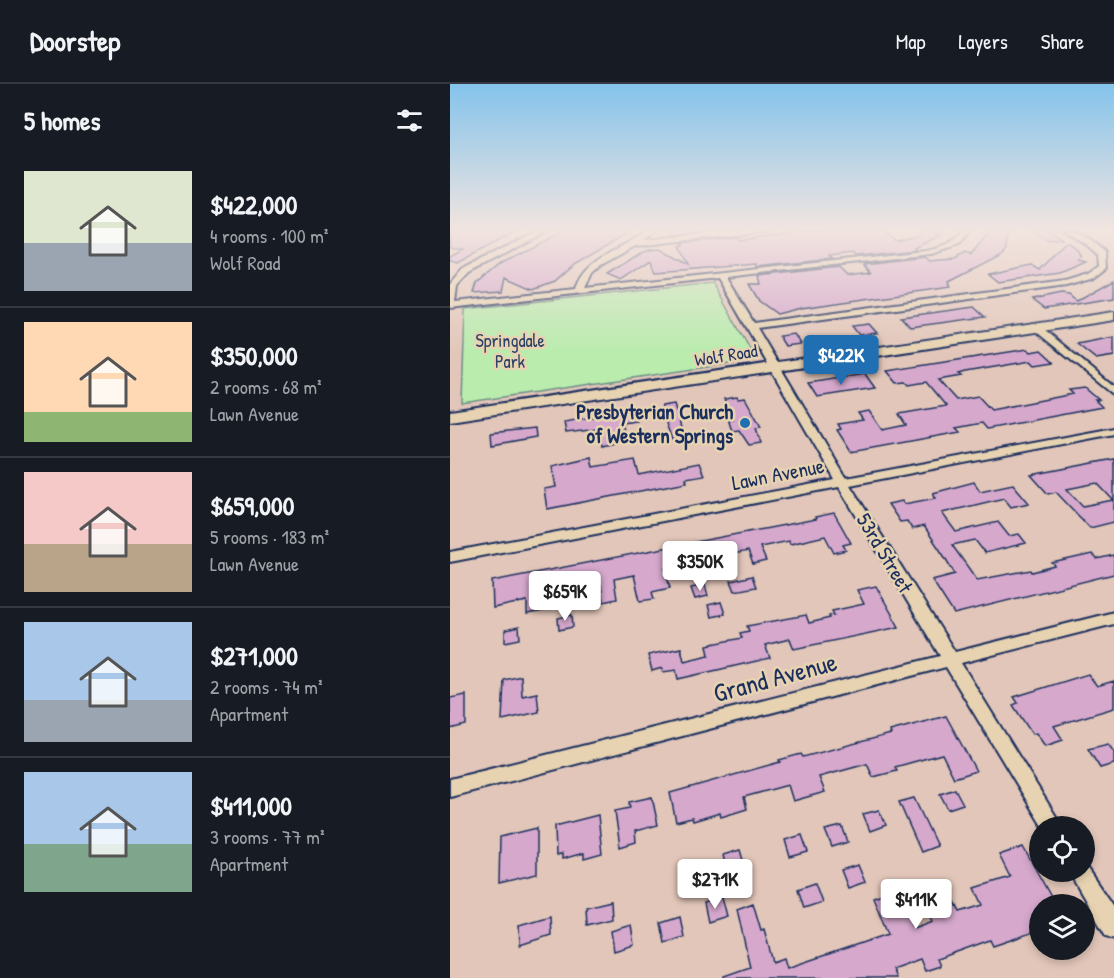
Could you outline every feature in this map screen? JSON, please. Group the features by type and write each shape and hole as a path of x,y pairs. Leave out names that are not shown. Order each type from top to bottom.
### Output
{"main road":[{"name":"Wolf Road","path":"450,416 1114,316"}],"street":[{"path":"467,271 453,286 450,305 773,271"},
{"path":"580,292 580,284 589,271"},
{"path":"753,326 1066,283 1091,276 1098,271"},
{"name":"53rd Street","path":"722,277 753,326 842,482 1046,816"},
{"path":"1036,327 1114,392"},
{"name":"Lawn Avenue","path":"450,556 1114,430"},
{"name":"Grand Avenue","path":"450,788 950,658 1114,618"},
{"path":"1085,882 1114,928"}],"green space":[{"name":"Springdale Park","path":"713,283 756,360 462,403 465,309"}],"building":[{"path":"492,271 567,271 555,281 533,289 506,277 503,291 474,293 477,283"},
{"path":"612,271 635,271 621,280 607,274"},
{"path":"806,271 843,271 847,275 871,272 969,271 949,281 951,287 801,308 777,314 759,301 749,284 761,284 759,276"},
{"path":"1004,271 1065,271 998,282 988,274"},
{"path":"1114,280 1114,298 1044,309 1032,300 1061,294 1069,295 1076,301"},
{"path":"974,307 985,317 910,327 901,317"},
{"path":"869,324 877,333 859,335 852,326"},
{"path":"794,334 801,344 785,346 779,336"},
{"path":"1114,337 1114,356 1096,359 1077,344"},
{"path":"1028,349 1031,352 1041,350 1054,362 1035,365 1031,361 965,372 958,374 961,376 938,380 956,400 978,396 991,410 1073,394 1069,390 1085,388 1099,400 1095,400 1102,407 987,429 982,423 956,428 960,432 851,452 837,430 841,429 838,424 863,420 858,413 869,411 882,430 906,425 899,414 946,406 926,382 909,385 906,382 897,383 887,371"},
{"path":"865,374 875,388 817,397 808,383"},
{"name":"Presbyterian Church of Western Springs","path":"737,397 738,399 745,398 761,427 756,428 761,443 749,445 739,430 732,431 728,419 732,419 724,399"},
{"path":"674,404 684,438 672,440 661,409 662,406"},
{"path":"633,410 637,421 622,423 624,431 612,433 615,443 602,446 598,429 566,433 564,422"},
{"path":"535,428 536,437 492,445 491,433"},
{"path":"591,457 593,467 635,460 639,475 699,463 704,475 686,478 687,482 547,509 544,489 556,487 552,466"},
{"path":"1114,459 1114,522 1090,528 1056,492 1048,494 1031,475","holes":["1097,483 1113,500 1083,506 1067,489"]},
{"path":"974,482 980,491 1013,484 1029,503 1011,507 1004,498 942,513 956,532 998,522 1009,536 1019,534 1026,543 985,553 975,540 952,545 977,580 1031,570 1032,572 1055,566 1052,563 1092,554 1097,559 1114,555 1114,574 954,614 932,580 955,574 924,526 912,529 907,521 900,522 888,504 902,501 904,504 936,498 933,493"},
{"path":"834,513 851,543 843,545 846,550 834,553 825,536 790,544 789,541 760,547 766,561 753,564 748,551 665,568 670,588 652,592 654,599 640,601 634,575 614,579 617,599 603,602 601,585 552,595 553,609 527,614 527,601 493,608 492,581 816,519 815,517"},
{"path":"752,576 756,587 735,591 731,581"},
{"path":"705,585 708,596 695,599 691,588"},
{"path":"876,586 899,627 794,649 790,639 765,645 770,658 678,679 676,670 663,672 662,668 652,671 648,655 681,648 684,661 709,655 707,645 742,638 740,633 749,631 747,626 806,615 809,623 830,618 829,616 834,615 832,611 864,604 857,590"},
{"path":"721,602 725,614 711,617 708,605"},
{"path":"572,615 573,627 559,630 558,618"},
{"path":"519,627 520,639 505,642 505,630"},
{"path":"1088,674 1097,686 1114,681 1114,708 1054,726 1063,740 1045,746 1036,733 1032,734 1013,705 1018,703 1014,697"},
{"path":"521,676 522,696 537,693 539,712 502,720 504,680"},
{"path":"466,695 466,725 450,729 450,698"},
{"path":"946,716 976,771 954,778 942,754 895,767 897,771 873,777 867,764 819,777 825,792 793,801 788,785 744,797 747,809 721,817 720,813 693,821 692,818 676,822 670,793 801,754 803,757 891,734 890,731"},
{"path":"1108,744 1114,752 1114,764 1100,768 1088,749"},
{"path":"955,789 963,804 948,809 940,794"},
{"path":"652,797 658,825 635,831 636,842 620,847 615,811 630,808 629,802"},
{"path":"914,798 937,846 921,852 899,802"},
{"path":"879,810 886,825 870,831 863,814"},
{"path":"598,815 602,854 584,859 584,853 562,859 562,854 556,856 555,826"},
{"path":"842,826 848,842 832,847 825,830"},
{"path":"537,828 537,874 499,883 500,837"},
{"path":"802,835 808,852 790,857 785,840"},
{"path":"1023,847 1029,858 1029,882 1043,882 1049,894 1029,894 1029,934 993,946 990,940 937,959 940,966 925,971 920,959 892,969 896,978 724,978 724,976 750,967 737,909 753,903 761,930 764,929 773,962 784,958 787,968 888,934 873,897 898,889 914,928 933,921 926,907 953,898 960,912 983,905 975,888 1010,877 999,855"},
{"path":"740,850 745,867 727,873 723,855"},
{"path":"858,865 865,882 848,888 841,870"},
{"path":"701,871 705,889 687,895 683,876"},
{"path":"815,883 822,902 804,908 798,889"},
{"path":"722,897 727,916 708,922 704,903"},
{"path":"611,901 612,919 587,925 586,907"},
{"path":"550,916 551,935 520,945 519,925"},
{"path":"680,917 684,937 665,943 661,923"},
{"path":"631,925 634,945 614,951 611,931"}],"place":[{"name":"Presbyterian Church of Western Springs","path":"745,423"}]}
